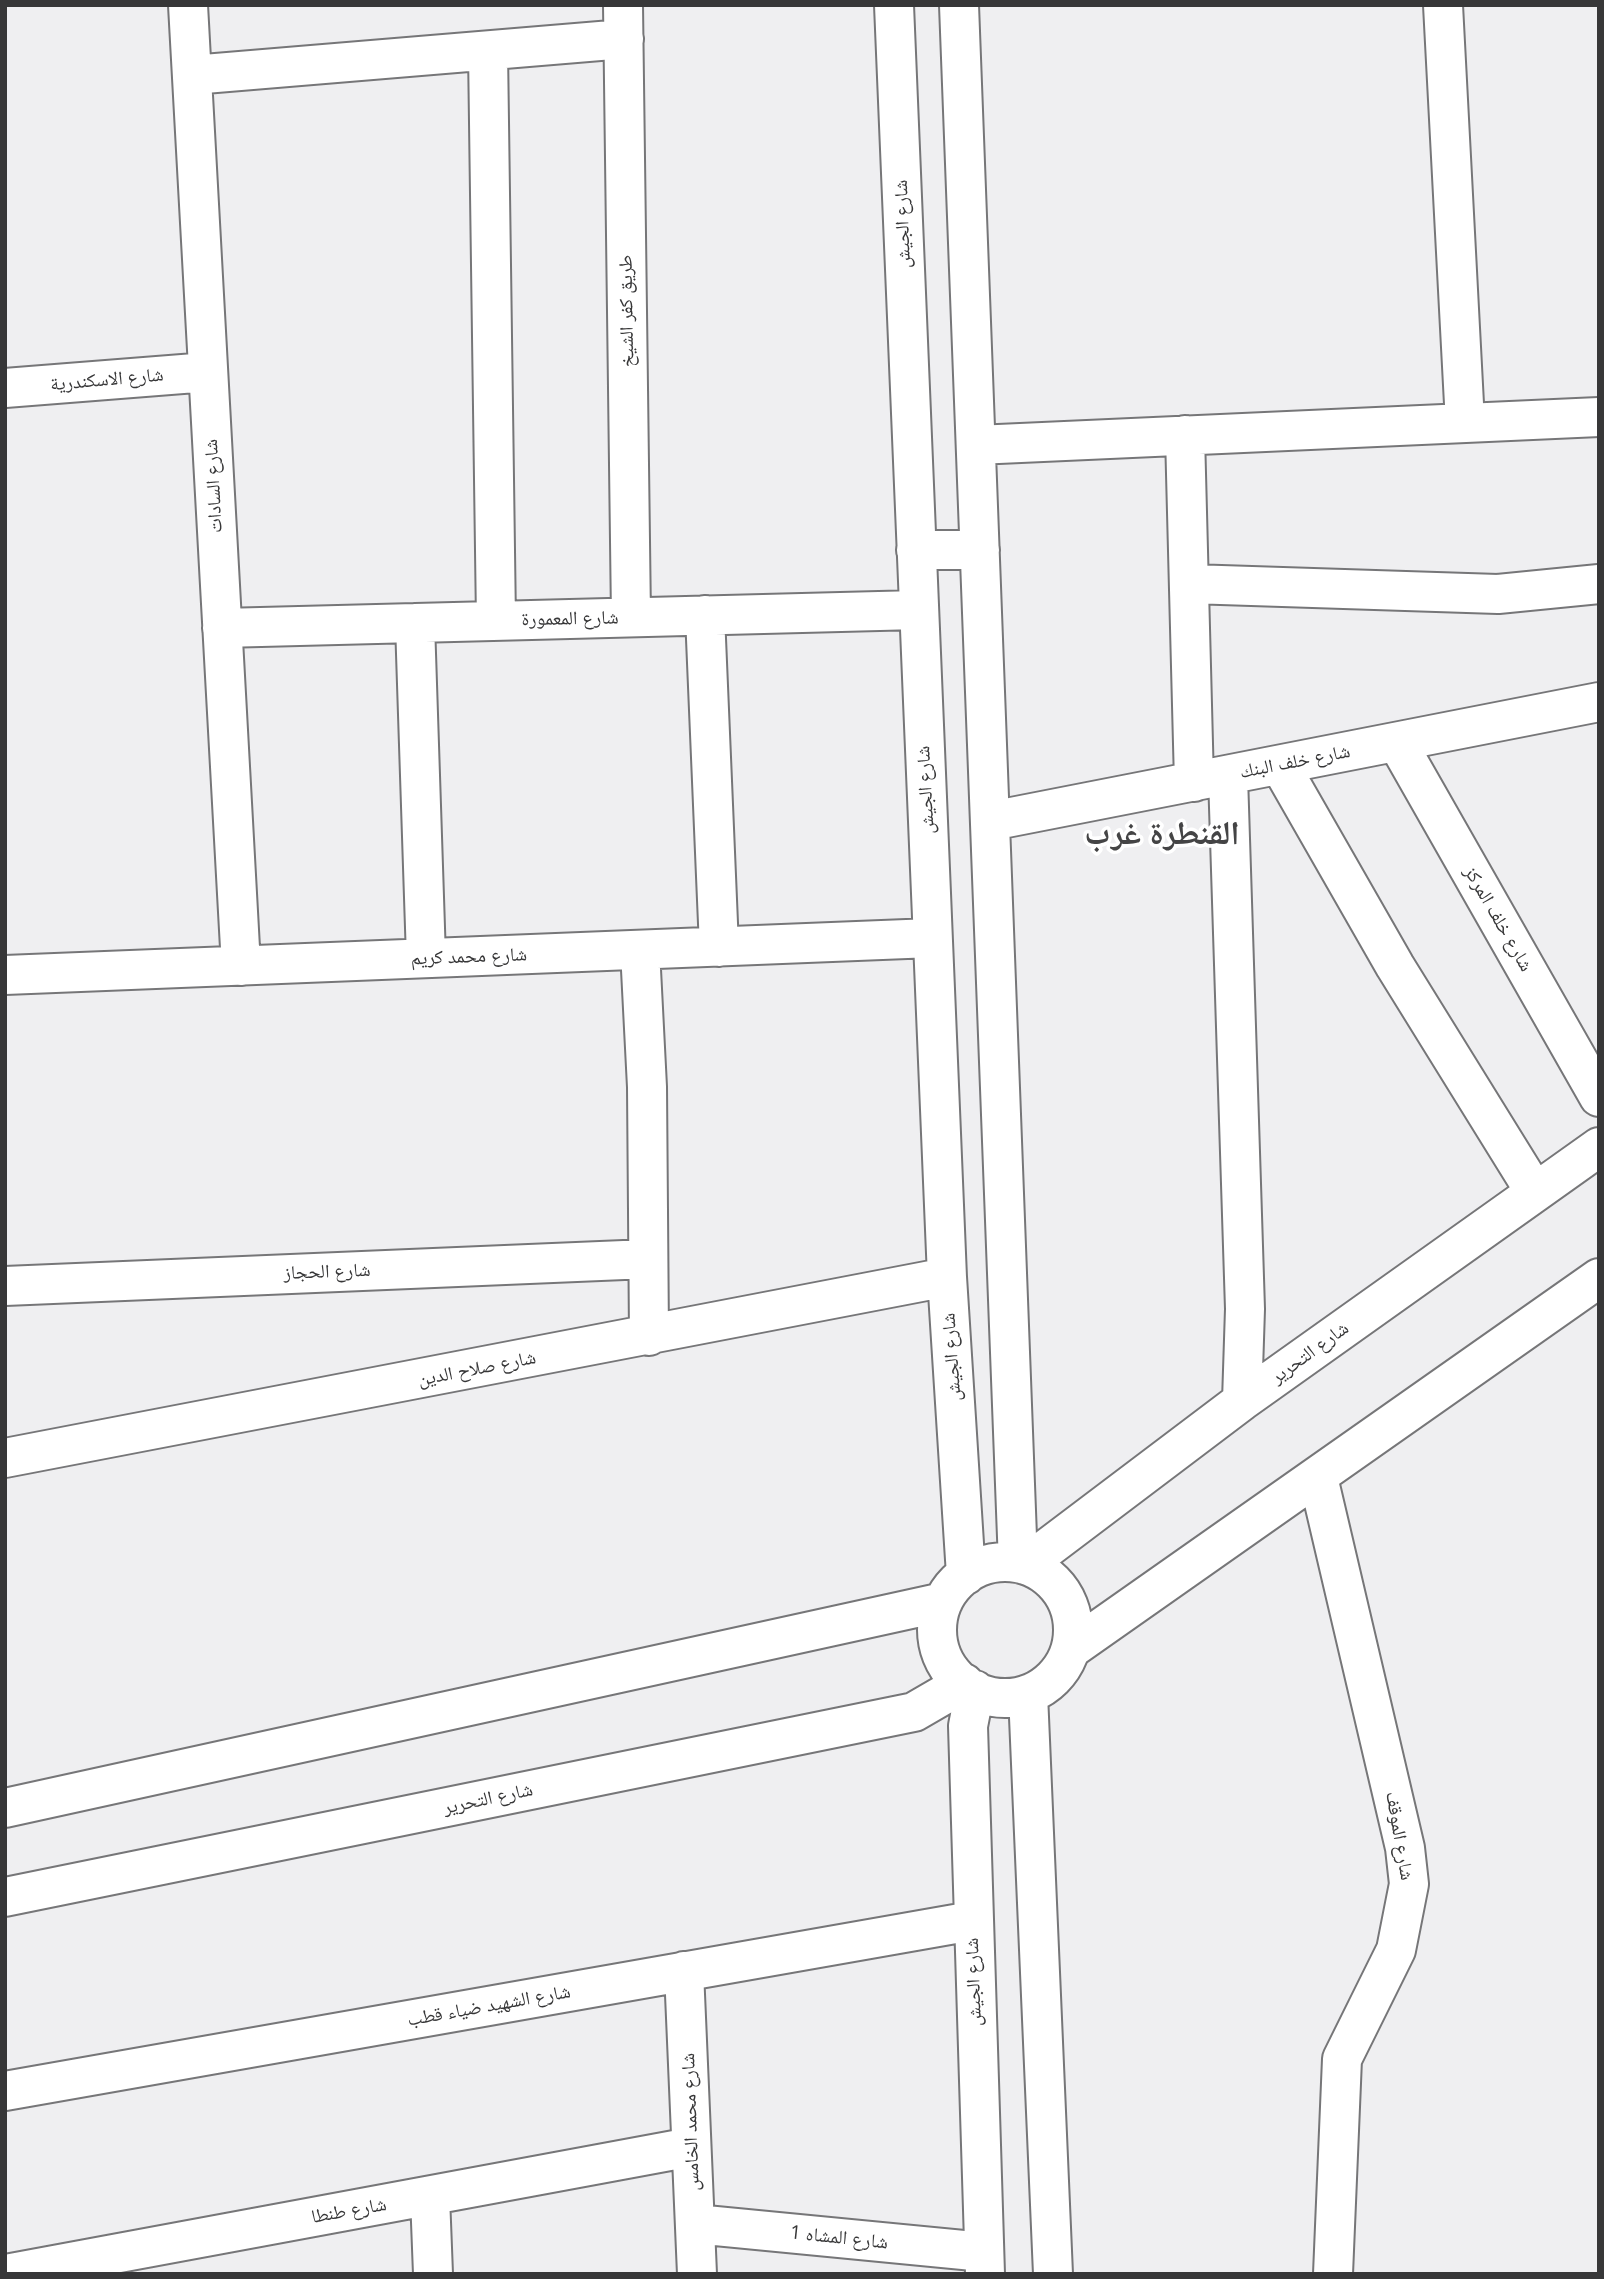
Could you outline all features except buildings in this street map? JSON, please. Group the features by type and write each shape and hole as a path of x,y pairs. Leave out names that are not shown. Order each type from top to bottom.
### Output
{"street":[{"name":"شارع السادات","path":"188,5 241,966"},
{"name":"شارع الجيش","path":"894,5 947,1277 955,1588 937,1637 951,1670 969,1687 972,1921 984,2263"},
{"path":"959,5 1021,1564"},
{"path":"1443,5 1465,423"},
{"path":"192,75 488,51 624,22"},
{"name":"طريق كفر الشيخ","path":"624,22 631,617"},
{"path":"488,51 496,621"},
{"name":"شارع الاسكندرية","path":"5,388 208,372"},
{"path":"976,444 1599,418"},
{"path":"1185,435 1190,584 1211,779 1245,1309 1242,1401"},
{"path":"916,550 981,550"},
{"path":"1190,584 1498,594 1599,584"},
{"name":"شارع المعمورة","path":"222,628 918,610"},
{"path":"705,615 719,947"},
{"path":"415,623 426,958"},
{"name":"شارع خلف البنك","path":"991,821 1599,702"},
{"name":"شارع خلف المركز","path":"1397,742 1599,1097"},
{"path":"1280,765 1395,966 1535,1192"},
{"name":"شارع محمد كريم","path":"5,975 932,938"},
{"path":"640,950 647,1087 649,1336"},
{"name":"شارع التحرير","path":"1021,1564 1242,1401 1599,1147"},
{"name":"شارع الحجاز","path":"5,1286 648,1259"},
{"name":"شارع صلاح الدين","path":"5,1458 947,1277"},
{"path":"1071,1649 1599,1278"},
{"name":"شارع الموقف","path":"1318,1477 1405,1848 1409,1884 1396,1950 1342,2059 1333,2274"},
{"path":"5,1808 955,1588 982,1566 1021,1564 1044,1574 1059,1588 1069,1607 1074,1628 1071,1649 1055,1676 1028,1694 992,1696 969,1687"},
{"name":"شارع التحرير","path":"5,1898 914,1712 969,1687"},
{"path":"1028,1694 1053,2274"},
{"name":"شارع الشهيد ضياء قطب","path":"5,2091 972,1921"},
{"name":"شارع محمد الخامس","path":"684,1971 697,2274"},
{"name":"شارع طنطا","path":"6,2274 691,2147"},
{"path":"430,2196 433,2274"},
{"name":"شارع المشاه 1","path":"695,2224 984,2263"}],"district":[{"name":"القنطرة غرب","path":"1162,835"}]}
